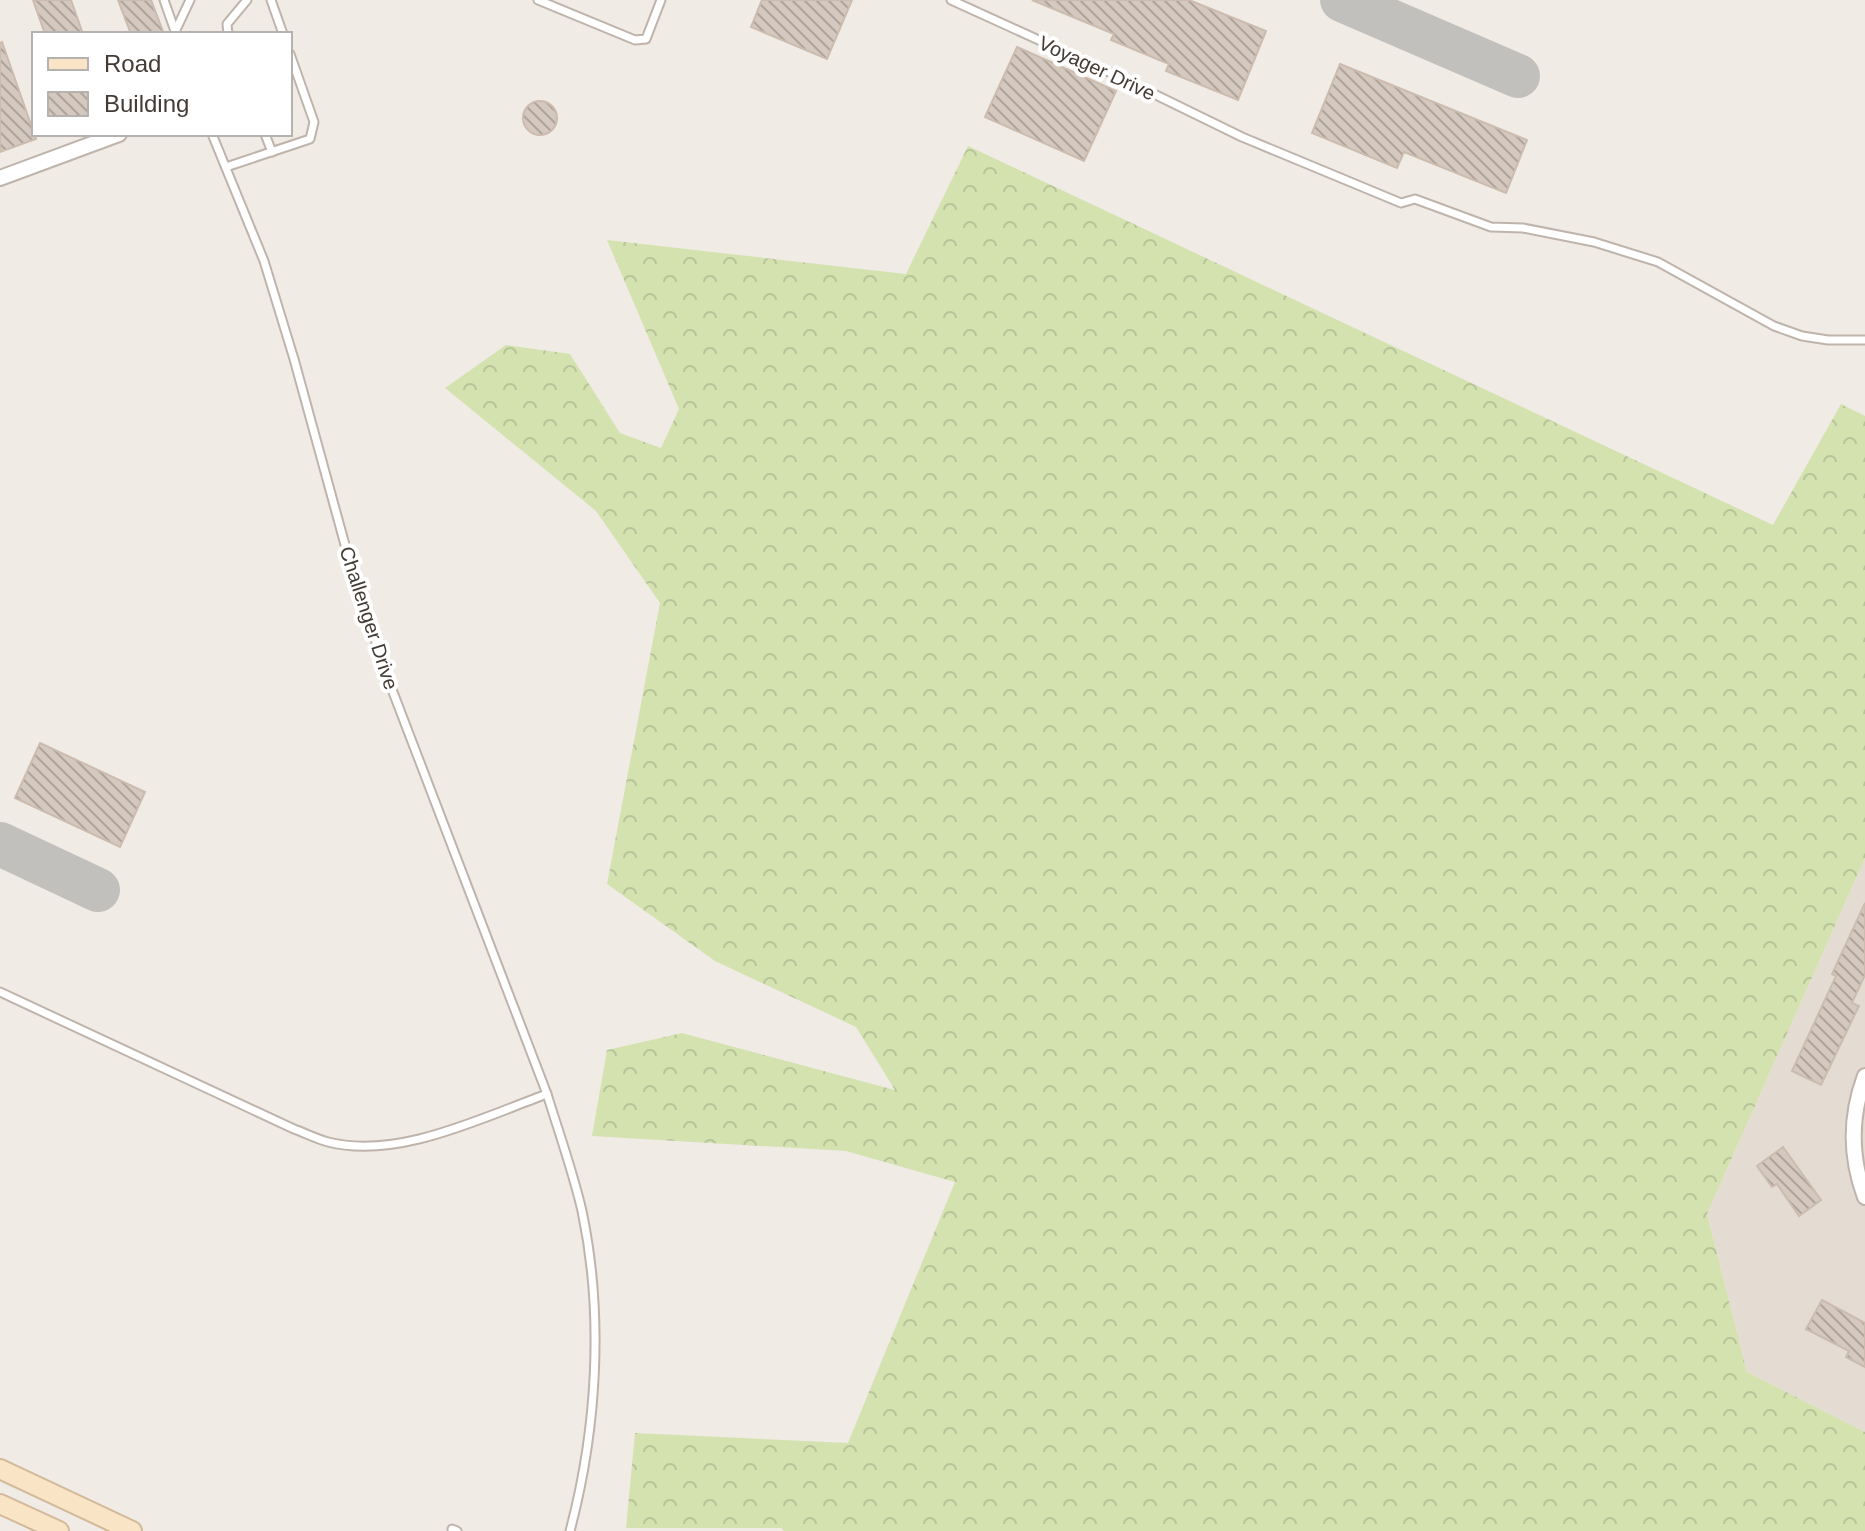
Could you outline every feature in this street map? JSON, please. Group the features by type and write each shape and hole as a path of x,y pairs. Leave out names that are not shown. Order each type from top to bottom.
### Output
{"main road":[{"path":"0,1469 132,1531"},
{"path":"0,1504 59,1531"}],"street":[{"path":"0,178 114,136"},
{"path":"1865,1076 1857,1097 1854,1156 1865,1197"}],"lane":[{"path":"164,0 176,32"},
{"path":"176,32 190,0"},
{"path":"228,32 227,24 247,0"},
{"path":"271,0 282,32"},
{"path":"538,0 635,40 646,39 661,0"},
{"name":"Voyager Drive","path":"951,0 1242,137 1401,203 1415,199 1491,227 1523,228 1594,242 1658,262 1774,326 1802,336 1865,340"},
{"path":"226,167 310,139 314,122 292,60"},
{"name":"Challenger Drive","path":"213,136 264,261 350,563 388,679 547,1094 582,1211 589,1257 593,1322 593,1394 587,1447 570,1531"},
{"path":"266,136 272,152"},
{"path":"0,992 330,1143 371,1145 416,1140 547,1094"}],"shaded area":[{"path":"1865,858 1865,1432 1747,1372 1707,1214"}],"green space":[{"path":"968,146 1773,525 1841,404 1865,416 1865,858 1707,1214 1747,1372 1865,1432 1865,1531 784,1531 781,1528 626,1528 635,1433 848,1443 955,1182 846,1151 592,1136 607,1050 682,1033 895,1090 856,1027 715,961 607,884 660,603 596,511 445,388 506,345 570,354 620,433 661,448 679,409 607,240 906,274"}],"building":[{"path":"33,0 71,0 82,32 44,32"},
{"path":"118,0 151,0 163,32 130,32"},
{"path":"762,0 852,0 827,59 751,27"},
{"path":"1032,0 1189,0 1266,31 1238,100 1166,71 1169,64 1111,40 1114,34"},
{"path":"0,43 32,128 32,136 36,139 0,152"},
{"path":"1017,47 1116,91 1084,161 985,117"},
{"path":"1340,64 1527,140 1506,193 1404,152 1397,168 1312,133"},
{"path":"540,101 552,106 557,118 552,130 540,135 528,130 523,118 528,106"},
{"path":"40,743 145,792 120,847 15,798"},
{"path":"1865,903 1865,975 1852,1003 1859,1006 1821,1085 1792,1071 1836,976 1832,974"},
{"path":"1783,1147 1821,1200 1799,1216 1777,1184 1772,1187 1757,1166"},
{"path":"1822,1300 1865,1323 1865,1367 1846,1357 1849,1351 1806,1329"}],"taxiway":[{"path":"1342,0 1518,76"},
{"path":"0,844 98,890"}]}
